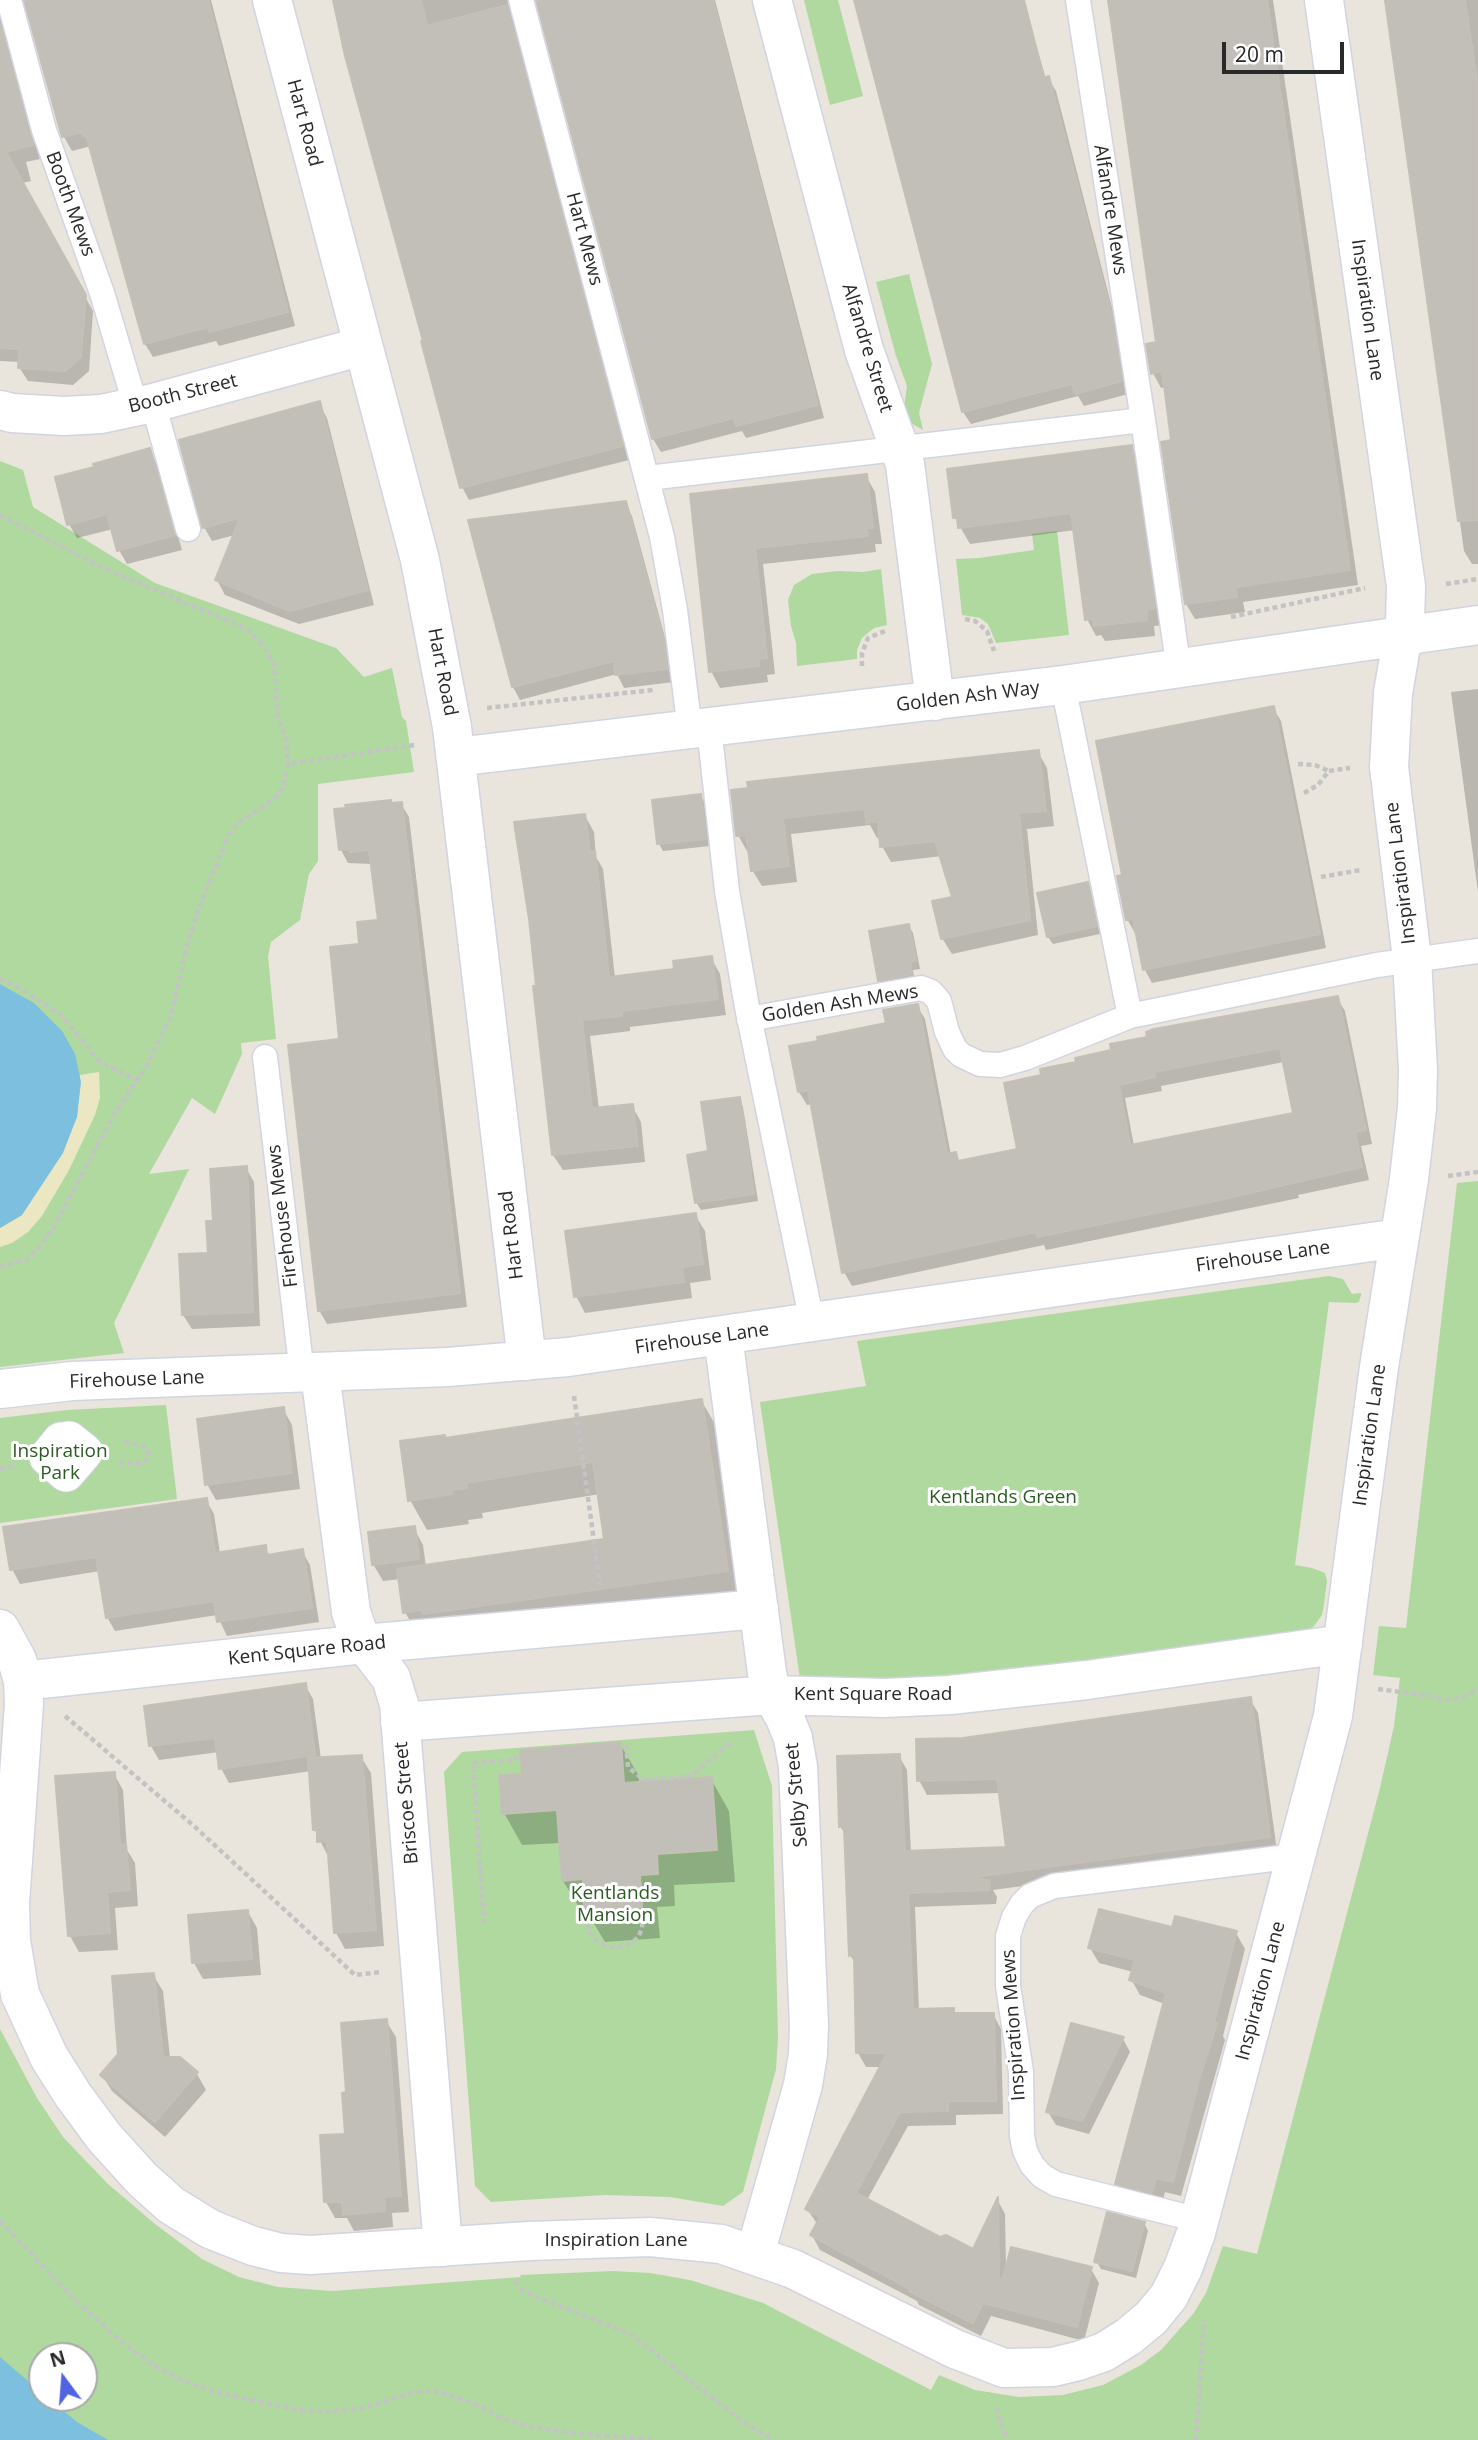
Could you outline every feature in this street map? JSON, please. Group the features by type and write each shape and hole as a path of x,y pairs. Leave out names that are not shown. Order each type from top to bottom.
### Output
{"street":[{"name":"Hart Road","path":"272,0 420,561 456,757 527,1361"},
{"name":"Alfandre Street","path":"772,0 864,350 901,450 909,481 935,701"},
{"name":"Inspiration Lane","path":"0,1629 17,1660 23,1681 24,1704 10,1903 11,1941 20,1994 49,2057 104,2137 142,2179 171,2205 210,2230 281,2253 310,2255 650,2236 721,2244 793,2269 991,2364 1026,2369 1053,2367 1104,2352 1151,2318 1169,2296 1183,2268 1199,2220 1333,1716 1379,1367 1409,1180 1417,1108 1418,1070 1412,959 1389,767 1393,693 1404,634 1406,586 1324,0"},
{"name":"Booth Street","path":"0,410 64,416 101,414 363,346"},
{"name":"Golden Ash Way","path":"456,757 1063,685 1478,625"},
{"name":"Firehouse Lane","path":"0,1389 72,1381 311,1373 568,1357 1399,1238"},
{"name":"Selby Street","path":"723,1336 772,1695 789,1727 798,1767 808,2054 803,2085 755,2254"},
{"name":"Briscoe Street","path":"311,1373 351,1612 364,1644 391,1678 399,1704 443,2247"},
{"name":"Kent Square Road","path":"23,1681 364,1644 759,1609"},
{"name":"Kent Square Road","path":"400,1722 772,1695 873,1698 950,1695 1101,1678 1343,1644"}],"lane":[{"name":"Booth Mews","path":"9,0 44,130 188,529"},
{"name":"Hart Mews","path":"521,0 648,478 699,729"},
{"name":"Alfandre Mews","path":"1077,0 1179,670"},
{"path":"648,478 1143,420"},
{"path":"1063,685 1130,1016"},
{"name":"Golden Ash Mews","path":"699,729 749,1019 812,1322"},
{"name":"Golden Ash Mews","path":"749,1019 921,988 932,992 939,1001 947,1032 955,1049 970,1060 990,1066 1025,1058 1130,1016 1412,959 1478,951"},
{"name":"Firehouse Mews","path":"265,1058 311,1373"},
{"name":"Inspiration Mews","path":"1199,2220 1056,2184 1042,2176 1032,2165 1022,2136 1020,2071 1008,1986 1008,1936 1014,1917 1022,1904 1030,1896 1054,1886 1296,1856"}],"path":[{"path":"0,515 103,568 245,628 264,646 274,665 278,717 286,738 288,764 282,789 278,794 239,822 229,834 198,908 171,1016 53,1228 26,1260 0,1267"},
{"path":"1434,585 1478,579"},
{"path":"957,619 975,621 981,625 987,631 994,651"},
{"path":"862,666 862,653 868,638 893,629"},
{"path":"288,764 422,744"},
{"path":"1298,764 1315,765 1329,772 1351,768"},
{"path":"1304,793 1318,785 1329,772"},
{"path":"1321,877 1367,869"},
{"path":"0,979 20,988 62,1016 100,1062 137,1080"},
{"path":"568,1357 606,1623"},
{"path":"1417,1693 1445,1700 1461,1698 1478,1689"},
{"path":"624,1706 628,1767 644,1780 691,1776 742,1732"},
{"path":"58,1711 194,1826 355,1975 420,1969"},
{"path":"484,1924 473,1763 516,1760 513,1714"},
{"path":"586,1916 589,1932 594,1939 617,1948 633,1942 639,1936 643,1912"},
{"path":"0,2221 76,2301 115,2336 150,2363 211,2392 297,2410 328,2412 361,2408 414,2392 434,2392 471,2402 500,2417 526,2426 653,2440"},
{"path":"512,2277 521,2289 532,2295 632,2335 739,2419 773,2440"},
{"path":"1196,2440 1204,2321 1201,2308"}],"green space":[{"path":"804,0 838,0 863,96 830,105"},
{"path":"909,274 932,364 919,413 923,430 909,422 904,407 907,386 876,282"},
{"path":"0,461 23,470 33,507 155,583 336,648 364,677 392,668 402,717 406,721 414,772 318,784 318,861 309,874 300,920 271,942 268,957 276,1039 241,1043 242,1054 215,1114 192,1098 149,1174 189,1169 114,1323 124,1353 0,1367"},
{"path":"1057,531 1069,635 996,643 988,624 980,618 962,615 956,559 1034,550 1032,534"},
{"path":"881,569 887,625 874,628 862,638 857,659 797,666 796,643 788,600 794,585 812,574"},
{"path":"1478,1181 1478,2440 0,2440 0,2029 37,2098 63,2137 108,2184 202,2259 239,2277 278,2287 332,2291 521,2277 520,2275 613,2271 650,2273 690,2280 763,2303 931,2390 939,2375 975,2390 1019,2397 1063,2395 1103,2385 1141,2365 1161,2350 1193,2314 1206,2293 1223,2246 1257,2254 1394,1726 1400,1678 1373,1675 1379,1626 1406,1628 1457,1183"},
{"name":"Kentlands Green","path":"1329,1276 1343,1279 1352,1294 1361,1295 1356,1303 1329,1302 1295,1565 1325,1573 1327,1581 1322,1615 1309,1630 951,1682 800,1679 760,1402 866,1386 857,1341"},
{"name":"Inspiration Park","path":"166,1405 177,1499 0,1523 0,1418 67,1410"},
{"name":"Kentlands Mansion","path":"754,1730 772,1786 778,2038 776,2069 743,2192 723,2206 670,2197 605,2195 491,2202 475,2186 444,1772 462,1752"}],"sand":[{"path":"99,1072 100,1098 95,1115 69,1170 42,1216 28,1232 12,1243 0,1247 0,1228 22,1215 77,1117 80,1075"}],"water":[{"path":"0,984 34,1003 62,1031 75,1054 81,1082 77,1117 63,1153 22,1215 0,1228"},
{"path":"0,2357 28,2381 28,2412 65,2412 108,2440 0,2440"}],"building":[{"path":"24,0 208,0 288,312 209,332 208,327 144,344 86,135 83,136 82,132 62,137"},
{"path":"333,0 421,0 427,26 507,5 623,446 460,488 345,56"},
{"path":"536,0 713,0 818,405 736,426 734,418 652,439"},
{"path":"854,0 1024,0 1044,78 1049,76 1112,316 1122,381 1075,394 1072,384 962,412"},
{"path":"1108,0 1267,0 1350,570 1236,587 1237,597 1185,604 1161,442 1171,440 1163,377 1161,371 1151,374 1146,344 1156,342"},
{"path":"1385,0 1465,0 1478,88 1478,520 1458,521"},
{"path":"0,24 33,145 6,152 86,295 81,357 65,371 18,368 19,349 0,348"},
{"path":"320,401 368,590 290,611 215,580 240,518 202,528 179,440"},
{"path":"1132,445 1155,608 1146,610 1147,620 1094,626 1093,619 1085,620 1071,513 958,528 957,518 953,518 947,469"},
{"path":"150,448 175,535 117,551 107,514 67,525 55,477"},
{"path":"867,474 873,528 867,528 868,536 755,548 767,658 759,659 759,666 709,672 690,494"},
{"path":"626,501 664,641 667,669 615,675 614,661 512,687 468,520"},
{"path":"1274,706 1320,934 1143,970 1133,919 1126,920 1117,876 1122,875 1096,741"},
{"path":"1039,750 1046,811 1019,813 1030,920 941,939 932,901 952,897 935,841 880,847 878,821 866,823 865,809 783,818 789,866 751,871 746,835 736,836 731,790 748,788 747,782"},
{"path":"701,794 706,839 657,844 652,800"},
{"path":"391,800 391,803 402,802 460,1293 318,1311 288,1045 339,1039 330,947 359,944 357,922 378,920 369,850 339,850 334,809 346,808 345,805"},
{"path":"585,814 590,852 595,851 609,977 674,969 673,961 712,956 718,999 622,1011 622,1016 582,1020 592,1108 633,1104 638,1146 552,1155 533,986 536,986 529,919 514,822"},
{"path":"1088,882 1097,926 1047,937 1037,893"},
{"path":"909,924 916,961 910,962 912,974 878,981 869,931"},
{"path":"1338,996 1366,1130 1355,1132 1362,1167 1220,1200 1037,1237 1036,1232 842,1273 808,1090 798,1092 789,1046 818,1041 817,1037 886,1023 883,1010 918,1004 947,1154 956,1152 958,1161 1017,1149 1004,1083 1041,1075 1040,1069 1076,1062 1075,1058 1111,1050 1110,1044 1147,1037 1146,1032","holes":["1280,1048 1293,1113 1130,1145 1119,1085 1155,1077 1154,1072"]},
{"path":"740,1097 754,1194 695,1203 687,1155 708,1151 701,1102"},
{"path":"247,1166 253,1312 182,1315 179,1254 208,1253 206,1221 213,1221 210,1169"},
{"path":"696,1213 703,1264 682,1267 684,1282 574,1297 565,1231"},
{"path":"702,1399 728,1571 423,1614 422,1610 403,1613 397,1569 604,1539 593,1462 466,1483 467,1488 452,1490 452,1494 408,1501 400,1441 445,1435 445,1438"},
{"path":"284,1407 292,1473 205,1485 197,1419"},
{"path":"207,1498 215,1553 266,1545 267,1555 303,1549 312,1608 217,1622 214,1601 106,1618 96,1557 10,1570 3,1527"},
{"path":"415,1526 419,1559 372,1565 368,1532"},
{"path":"306,1683 315,1755 219,1769 215,1738 149,1746 144,1706"},
{"path":"1251,1697 1270,1837 974,1877 990,1881 989,1890 908,1893 913,2009 954,2008 954,2013 994,2013 996,2101 948,2101 948,2111 900,2112 856,2193 940,2237 946,2235 973,2249 998,2197 999,2278 1003,2278 1011,2247 1092,2267 1077,2327 983,2303 973,2323 909,2291 910,2289 810,2235 820,2217 805,2209 887,2053 856,2053 854,1955 849,1956 844,1826 839,1827 837,1756 900,1754 905,1851 1006,1847 997,1779 917,1781 916,1739 963,1738"},
{"name":"Kentlands Mansion","path":"621,1742 624,1783 712,1777 717,1850 657,1854 658,1874 640,1875 642,1907 584,1911 583,1879 562,1881 557,1810 502,1814 499,1775 522,1774 520,1750"},
{"path":"362,1755 376,1930 334,1933 327,1841 317,1842 317,1830 313,1830 308,1758"},
{"path":"115,1772 120,1845 126,1844 130,1890 107,1892 110,1933 68,1936 55,1776"},
{"path":"1099,1909 1172,1927 1175,1916 1237,1931 1214,2022 1217,2023 1199,2080 1173,2182 1156,2178 1152,2193 1115,2184 1166,1993 1129,1980 1135,1960 1088,1948"},
{"path":"248,1910 252,1959 192,1963 188,1915"},
{"path":"154,1973 163,2057 180,2057 198,2072 155,2122 100,2075 118,2054 112,1976"},
{"path":"387,2019 401,2196 384,2197 385,2211 343,2215 342,2202 324,2202 320,2135 345,2134 342,2093 346,2092 341,2023"},
{"path":"1071,2023 1124,2037 1082,2121 1046,2112"},
{"path":"1107,2212 1145,2222 1132,2271 1094,2262"}]}
